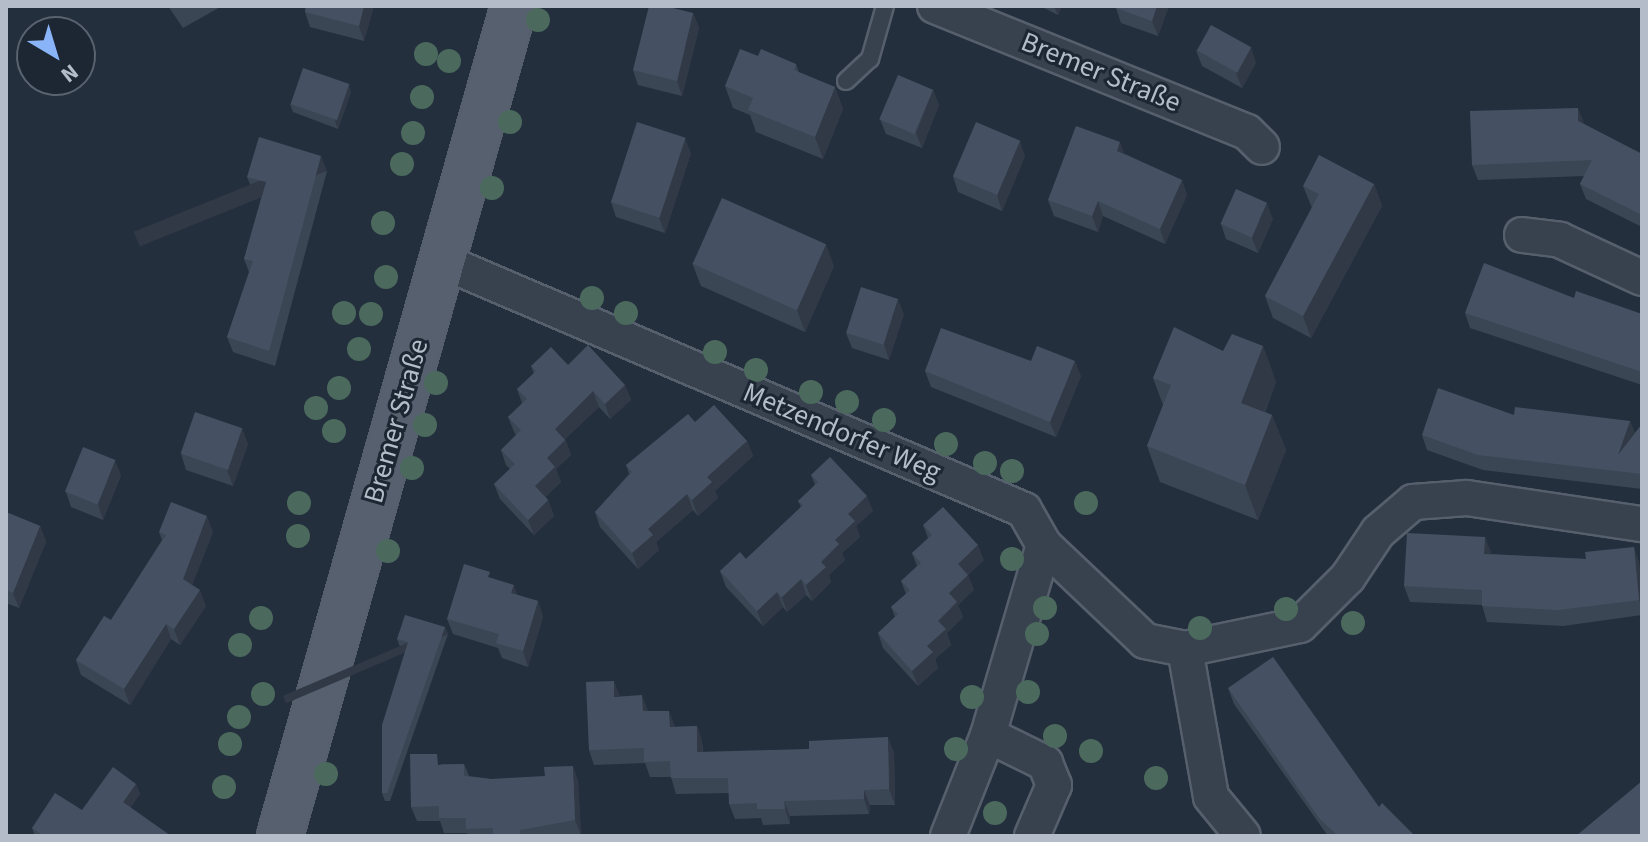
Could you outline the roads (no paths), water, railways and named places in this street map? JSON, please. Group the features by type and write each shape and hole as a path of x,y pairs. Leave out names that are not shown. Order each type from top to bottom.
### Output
{"main road":[{"name":"Bremer Straße","path":"280,836 514,6"}],"street":[{"name":"Bremer Straße","path":"935,6 1247,132 1262,147"},
{"path":"1522,235 1560,240 1642,278"},
{"name":"Metzendorfer Weg","path":"442,261 1024,510 1044,545 1145,641 1185,649"},
{"path":"1243,836 1211,797 1185,649 1300,625 1348,577 1378,532 1413,502 1467,498 1642,524"},
{"path":"948,836 988,735 1044,545"},
{"path":"988,735 1045,763 1054,785 1032,836"}],"lane":[{"path":"846,81 870,59 885,6"}]}
